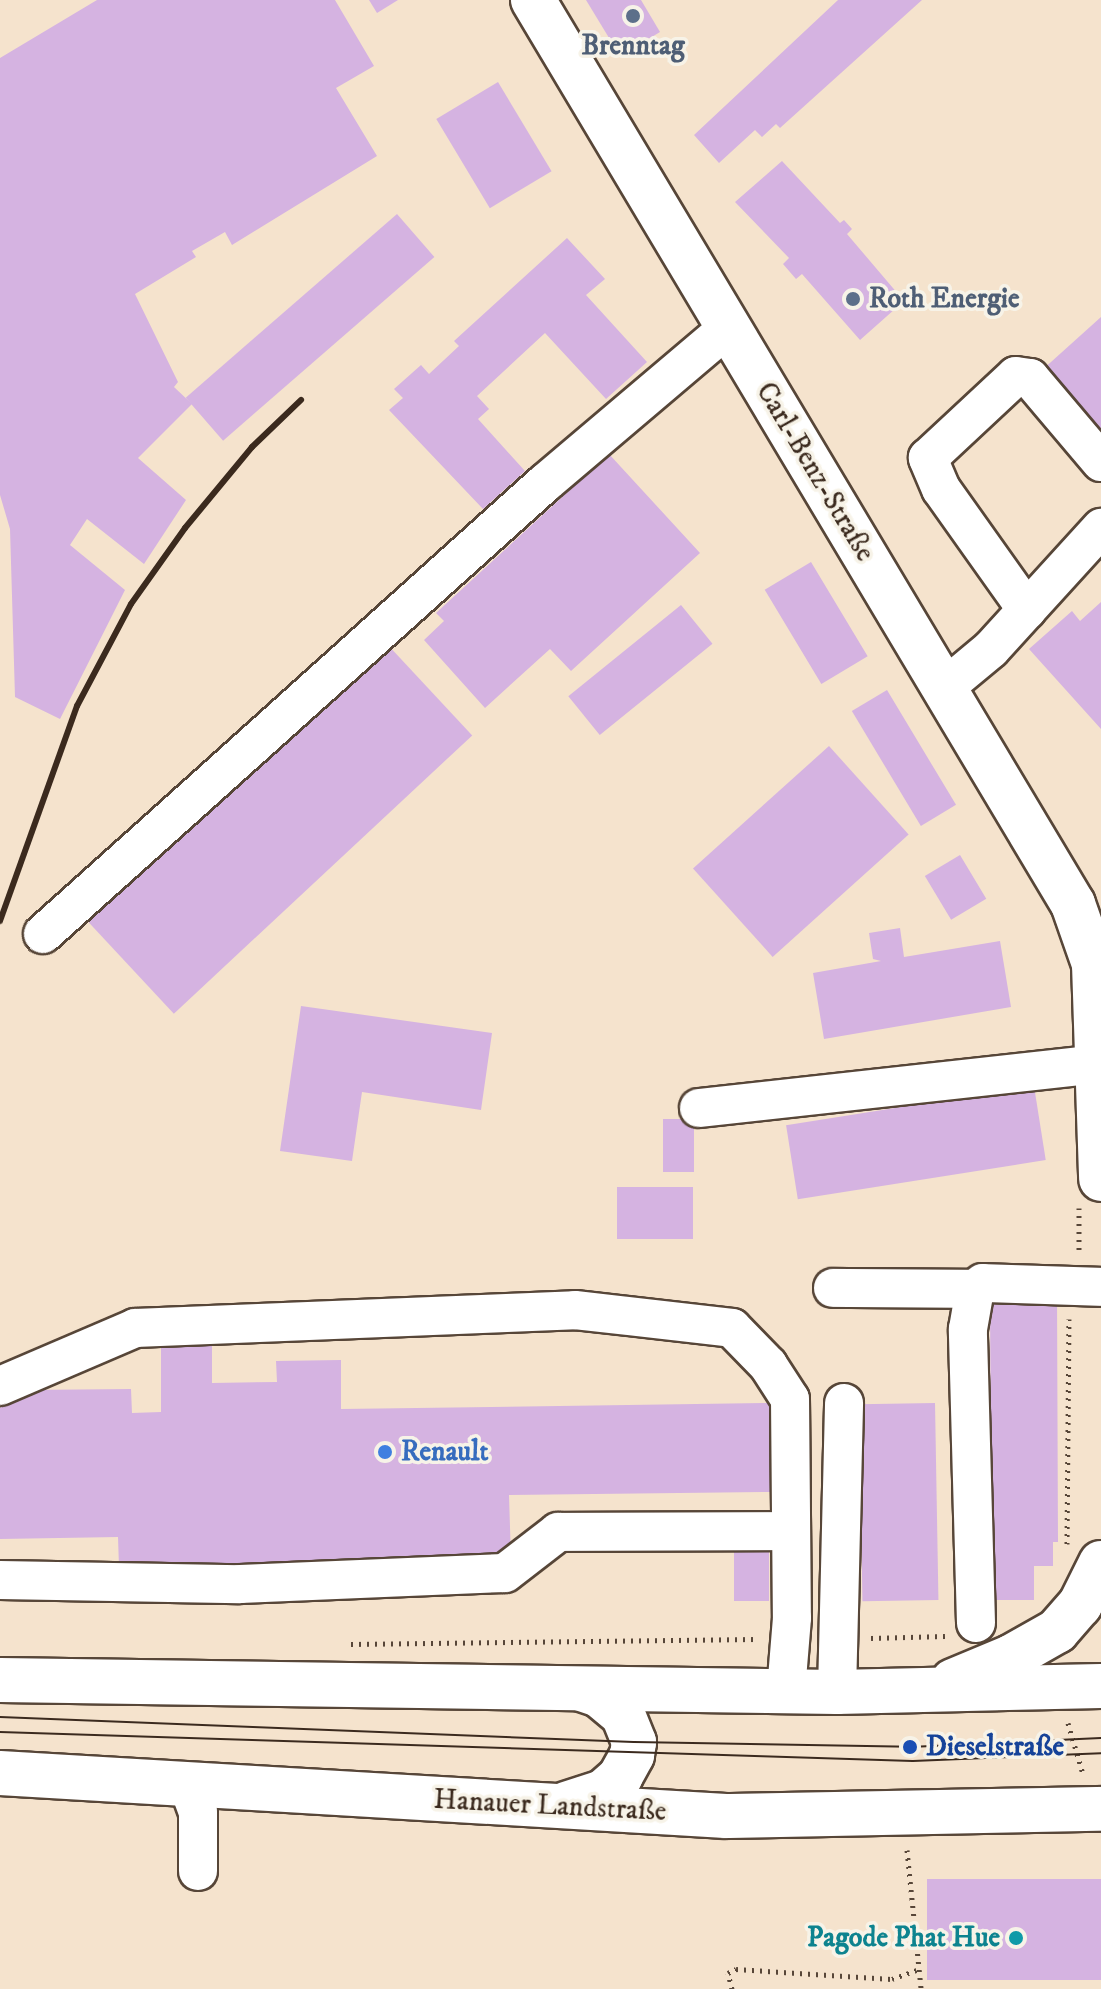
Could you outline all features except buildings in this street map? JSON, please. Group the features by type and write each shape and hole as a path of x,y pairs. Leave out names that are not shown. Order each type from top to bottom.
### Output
{"main road":[{"name":"Carl-Benz-Straße","path":"533,0 1096,944"},
{"path":"1090,1188 1097,1064 1096,944"},
{"path":"931,1689 1011,1657 1057,1631 1080,1605 1081,1562"},
{"path":"0,1680 837,1692 1101,1686"},
{"path":"539,1806 603,1792 620,1777 632,1755 634,1742 623,1715 612,1703 582,1689"},
{"name":"Hanauer Landstraße","path":"0,1773 539,1806 821,1817 1097,1809"}],"lane":[{"path":"43,934 545,483 729,327"},
{"path":"1027,610 941,489 928,458 1016,376 1030,378 1101,462"},
{"path":"943,689 1027,610 1101,528"},
{"path":"699,1108 1097,1064"},
{"path":"833,1288 975,1289 983,1283 1088,1286"},
{"path":"966,1630 968,1329 975,1289"},
{"path":"0,1386 135,1328 575,1310 702,1322 732,1328 768,1365 790,1399 791,1639 786,1691"},
{"path":"837,1692 844,1403"},
{"path":"0,1580 240,1584 505,1573 558,1532 791,1531"},
{"path":"188,1785 198,1812 198,1871"}],"path":[{"path":"1081,1562 1068,1528 1070,1421 1067,1331 1088,1286 1080,1245 1090,1188"},
{"path":"838,1638 966,1630"},
{"path":"348,1644 791,1639"},
{"path":"1057,1688 1097,1809"},
{"path":"907,1841 921,1989"},
{"path":"732,1989 728,1973 736,1969 892,1979 917,1970"}],"tram line":[{"path":"0,1717 634,1742 910,1747 1101,1738"},
{"path":"0,1732 913,1761 1101,1753"}],"railway":[{"path":"0,921 77,706 131,604 185,528 252,447 301,400"}],"place":[{"name":"Brenntag","path":"633,16"},
{"name":"Roth Energie","path":"853,299"},
{"name":"Renault","path":"385,1452"},
{"name":"Dieselstraße","path":"910,1747"},
{"name":"Pagode Phat Hue","path":"1016,1938"}]}
